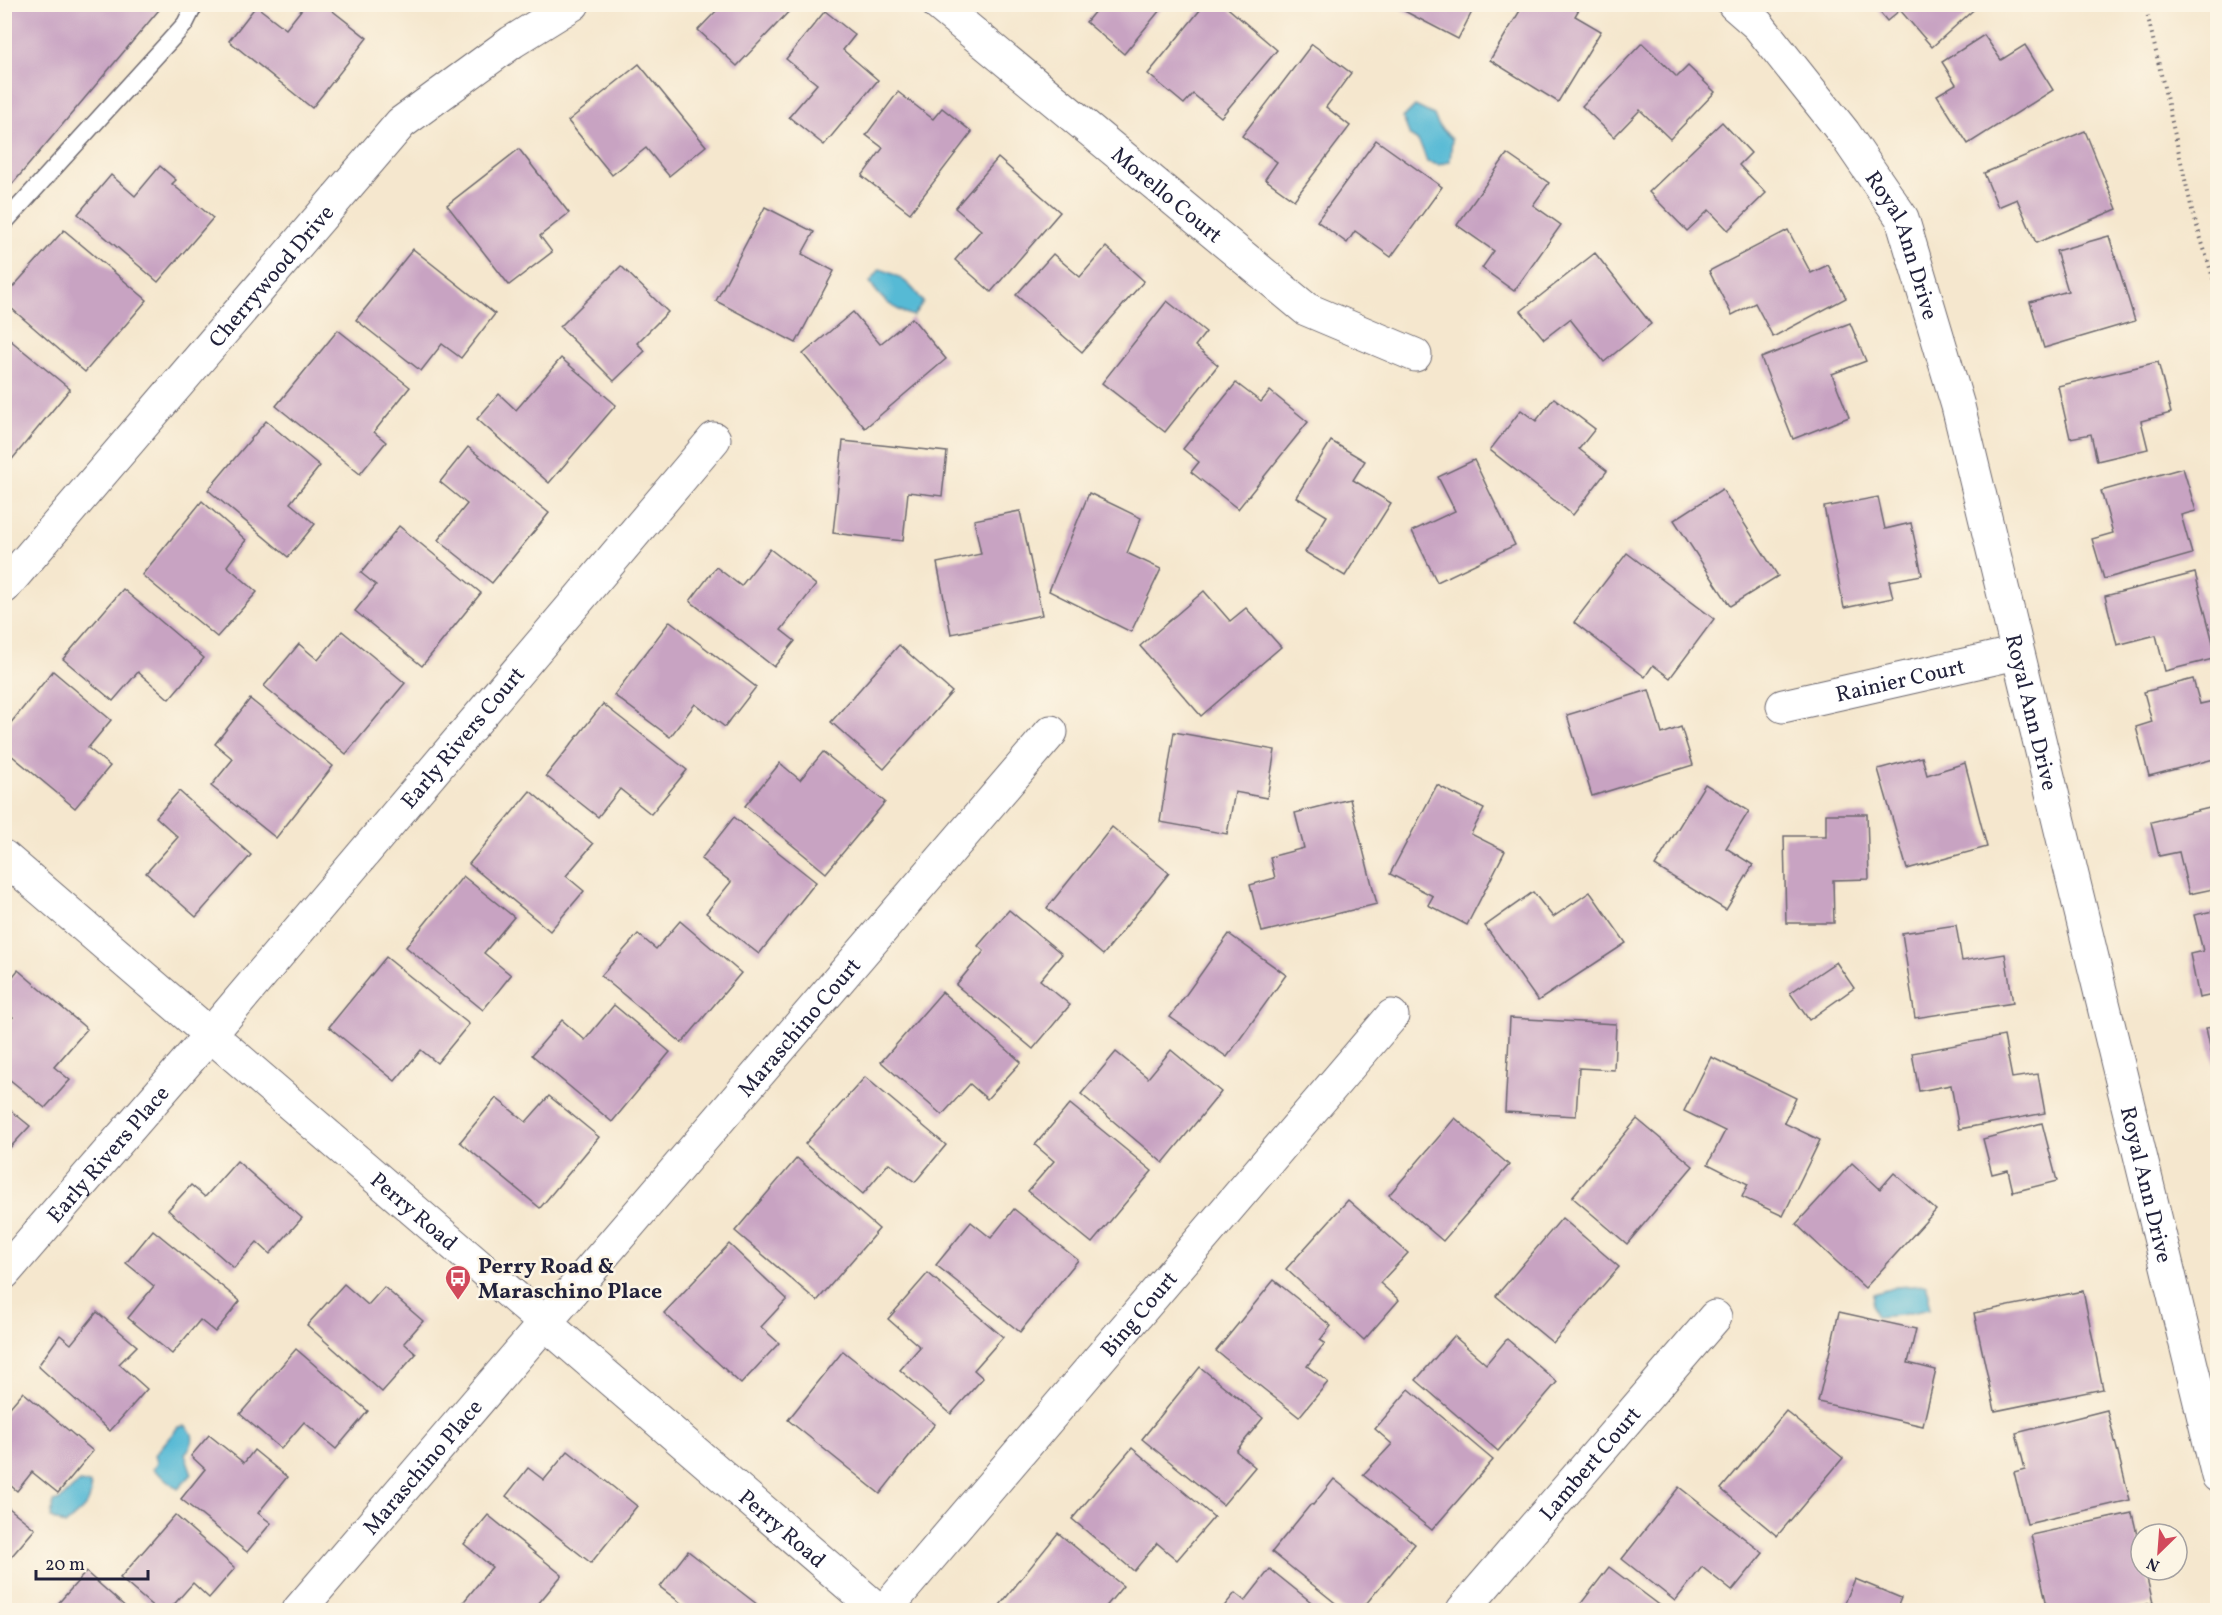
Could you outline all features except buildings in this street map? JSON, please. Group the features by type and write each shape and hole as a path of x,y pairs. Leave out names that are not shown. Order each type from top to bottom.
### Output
{"street":[{"name":"Cherrywood Drive","path":"4,587 401,123 512,42 573,4"},
{"name":"Morello Court","path":"938,4 1306,309 1415,355"},
{"name":"Royal Ann Drive","path":"1734,4 1758,25 1844,133 1902,218 1958,406 2217,1476"},
{"name":"Early Rivers Court","path":"210,1035 714,439"},
{"name":"Rainier Court","path":"1783,706 2017,653"},
{"name":"Maraschino Court","path":"546,1324 1051,732"},
{"name":"Perry Road","path":"4,857 878,1611"},
{"name":"Bing Court","path":"885,1611 1392,1016"},
{"name":"Early Rivers Place","path":"4,1273 210,1035"},
{"name":"Lambert Court","path":"1463,1611 1715,1317"},
{"name":"Maraschino Place","path":"299,1611 546,1324"}],"lane":[{"path":"4,223 185,24 195,4"}],"path":[{"path":"2145,4 2192,210 2217,294"}],"water":[{"path":"1415,106 1434,115 1438,125 1452,139 1450,161 1439,165 1427,162 1418,141 1410,136 1403,118"},
{"path":"880,269 899,278 919,296 923,302 913,316 888,303 874,288 870,282"},
{"path":"1926,1285 1929,1294 1929,1309 1876,1317 1872,1305 1873,1294 1896,1287"},
{"path":"186,1426 193,1437 185,1454 192,1474 178,1489 153,1469 157,1462 155,1455 178,1427"},
{"path":"79,1482 90,1484 88,1503 65,1525 51,1518 53,1502 60,1500"}],"place":[{"name":"Perry Road & Maraschino Place","path":"458,1301"}]}
